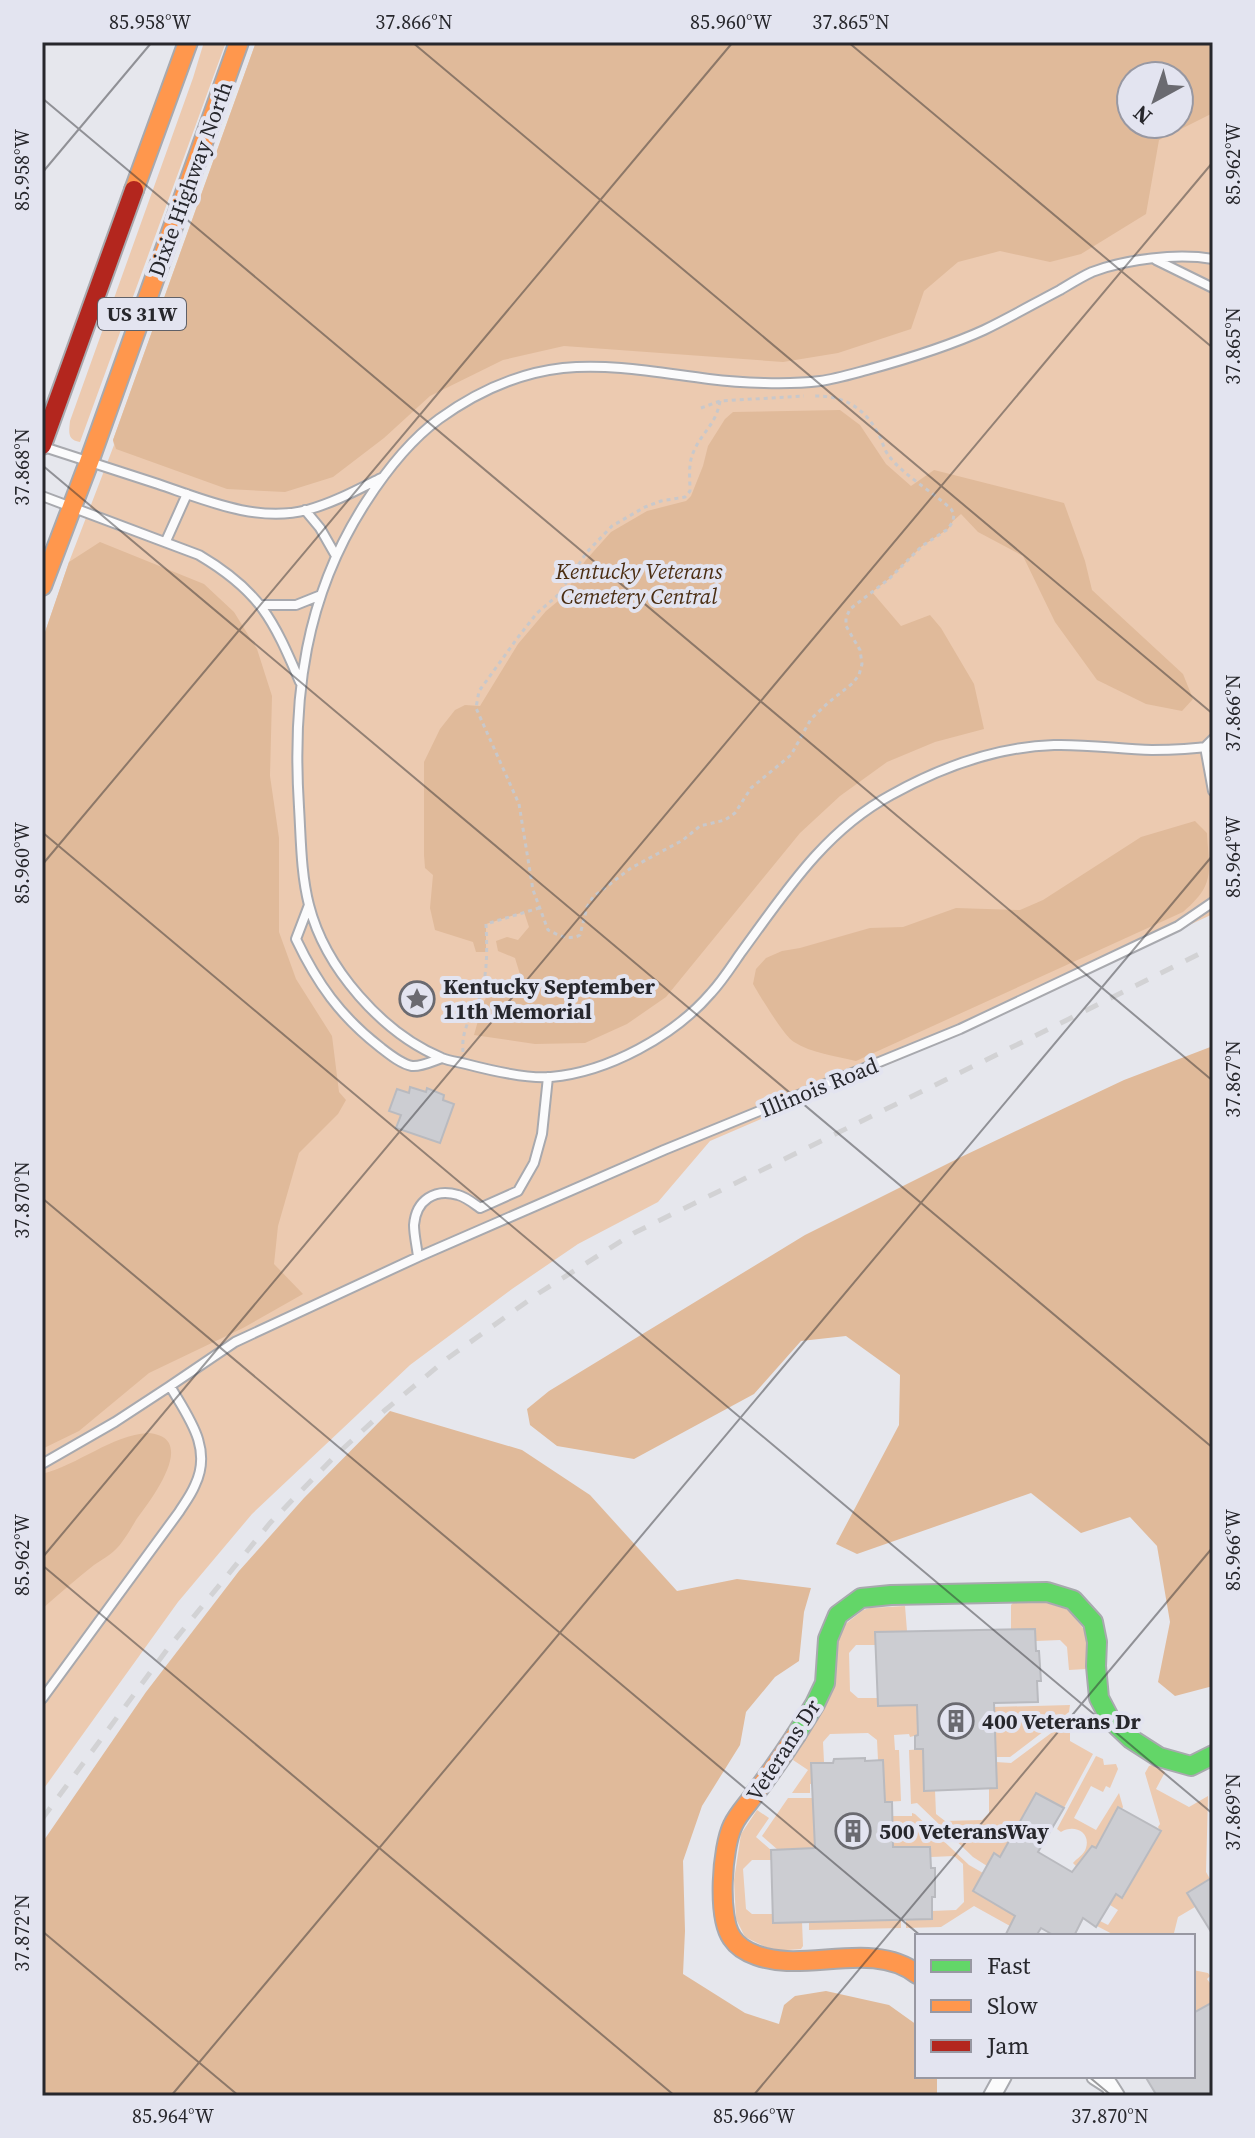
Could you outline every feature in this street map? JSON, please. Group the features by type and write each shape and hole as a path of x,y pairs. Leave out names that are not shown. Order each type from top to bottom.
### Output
{"main road":[{"name":"US 31W","path":"42,445 188,42"},
{"name":"Dixie Highway North","path":"42,586 239,42"},
{"name":"Veterans Dr","path":"915,1972 904,1964 854,1957 789,1961 763,1958 732,1939 723,1905 726,1851 733,1825 815,1704 825,1683 828,1639 838,1615 861,1598 1047,1592 1073,1600 1093,1622 1097,1642 1099,1698 1110,1719 1131,1739 1159,1757 1191,1766 1213,1755"}],"street":[{"path":"992,2096 1002,2078"},
{"path":"1098,2078 1109,2085 1116,2096"}],"lane":[{"path":"1209,747 1155,750 1050,745 1001,752 958,763 887,796 856,817 804,866 709,996 670,1029 632,1053 594,1067 548,1077 486,1069 442,1058 383,1020 357,994 333,962 309,905 303,866 296,759 301,683 311,624 336,556 381,478 442,417 486,390 524,376 565,368 615,369 714,380 820,381 911,357 980,332 1091,273 1154,259 1194,256 1213,259"},
{"path":"1154,259 1213,288"},
{"path":"42,445 248,512 305,510 340,498 381,478"},
{"path":"166,541 187,494"},
{"path":"42,496 166,541 222,568 242,583 275,625 301,683"},
{"path":"305,510 336,556"},
{"path":"261,605 296,605 321,595"},
{"path":"1213,739 1209,747 1213,791"},
{"name":"Illinois Road","path":"42,1464 115,1422 235,1342 418,1257 664,1150 960,1029 1178,926 1213,902"},
{"path":"309,905 296,939 328,996 369,1038 407,1064 416,1067 442,1058"},
{"path":"418,1257 414,1224 420,1207 428,1197 443,1192 462,1195 480,1208 518,1191 534,1163 542,1134 548,1077"},
{"path":"42,1699 179,1512 196,1484 202,1462 196,1430 170,1386"}],"path":[{"path":"701,408 720,401 815,396 834,396 849,402 865,415 877,431 889,456 951,509 953,521 948,529 922,546 889,579 850,609 846,626 860,650 862,664 859,675 811,719 791,755 751,788 735,813 725,820 700,826 683,840 631,868 593,897 587,907 580,935 575,938 562,937 548,930 539,908 533,890 519,804 476,708 479,691 537,613 557,596 587,552 612,526 645,507 685,497 690,491 689,469 693,451 718,414 720,401"},
{"path":"464,1063 461,1038 480,994 486,967 486,924 539,908"}],"green space":[{"path":"204,42 226,42 80,442 76,441 70,435 70,421"},
{"name":"Kentucky Veterans Cemetery Central","path":"256,42 1213,42 1213,914 896,1061 710,1141 658,1202 578,1244 410,1365 252,1514 178,1602 42,1791 42,641 114,445 113,440"},
{"path":"256,42 1213,42 1213,113 1195,122 1195,60 1115,60 1115,140 1159,140 1146,214 1081,254 1050,262 1000,251 958,262 924,291 911,329 838,353 783,362 564,346 503,360 430,396 384,438 333,477 285,492 227,489 116,449 113,440"},
{"path":"840,410 860,425 886,464 911,486 934,470 1064,503 1092,590 1183,674 1193,699 1182,711 1146,704 1097,680 1055,622 1023,556 978,532 961,514 948,529 922,546 872,592 901,626 930,615 941,628 974,684 984,729 935,742 887,762 840,796 800,833 666,997 627,1024 585,1043 535,1044 474,1035 483,1003 491,989 510,996 522,981 515,958 498,951 496,941 507,937 518,940 529,927 524,912 486,924 486,952 476,952 473,942 435,930 430,908 433,875 425,868 424,855 424,762 440,729 455,710 465,705 480,706 518,644 546,611 563,597 585,561 611,532 647,511 686,501 691,496 708,446 733,412"},
{"path":"100,542 204,584 234,612 257,649 272,696 270,776 279,838 279,932 296,979 332,1036 339,1092 346,1100 338,1114 299,1153 278,1226 274,1264 303,1294 243,1328 149,1373 79,1431 42,1449 42,641 69,562"},
{"path":"1195,821 1207,833 1208,877 1201,893 1183,912 856,1061 816,1052 794,1042 778,1024 753,984 756,969 766,958 782,951 870,928 903,927 956,908 1020,910 1043,900 1141,837"},
{"path":"1213,1046 1213,1686 1175,1696 1158,1682 1170,1622 1157,1546 1130,1517 1081,1533 1031,1493 857,1554 836,1544 899,1425 900,1375 846,1336 801,1341 754,1394 634,1459 557,1446 530,1425 527,1409 549,1391 805,1235 1124,1080"},
{"path":"390,1411 522,1450 590,1495 677,1591 737,1579 811,1588 804,1612 799,1661 775,1677 746,1712 740,1745 702,1806 683,1861 683,1974 745,2013 779,2024 784,2005 795,1996 826,1991 889,2005 915,2024 915,2078 937,2078 937,2096 42,2096 42,1843 146,1692 239,1571 304,1498"},
{"path":"148,1433 163,1437 170,1446 171,1457 160,1485 117,1548 42,1609 42,1474 108,1444"},
{"path":"1044,1602 1069,1610 1086,1632 1086,1669 1069,1670 1067,1647 1060,1640 1036,1641 1035,1629 1011,1629 1013,1603"},
{"path":"905,1606 907,1631 876,1632 876,1645 856,1645 849,1653 850,1691 858,1698 917,1705 918,1735 894,1735 895,1750 899,1750 901,1801 885,1802 883,1761 878,1760 877,1740 868,1733 830,1734 823,1742 824,1762 811,1763 810,1793 792,1793 808,1770 793,1760 843,1626 863,1610"},
{"path":"1070,1705 1069,1712 1010,1757 996,1757 994,1707"},
{"path":"1070,1719 1070,1741 1093,1754 1064,1808 1036,1793 1000,1857 994,1853 987,1866 973,1857 917,1803 911,1804 909,1750 923,1749 924,1790 935,1790 936,1814 945,1821 982,1820 989,1813 989,1788 997,1788 996,1762 1011,1763"},
{"path":"1096,1756 1103,1759 1104,1765 1116,1764 1118,1769 1110,1788 1106,1786 1103,1792 1091,1786 1074,1818 1096,1830 1119,1793 1123,1807 1118,1808 1096,1848 1091,1846 1072,1872 1076,1866 1073,1863 1085,1850 1086,1837 1076,1829 1061,1832 1057,1829"},
{"path":"1149,1766 1165,1772 1156,1789 1189,1807 1208,1796 1206,1872 1210,1879 1187,1893 1195,1907 1178,1917 1174,1934 1112,1934 1097,1926 1100,1921 1108,1925 1118,1910 1110,1905 1116,1894 1123,1898 1160,1831 1145,1773"},
{"path":"788,1798 813,1798 815,1848 778,1850 762,1836"},
{"path":"757,1810 769,1818 756,1837 771,1850 771,1860 752,1860 743,1869 746,1909 752,1914 772,1914 773,1922 802,1922 801,1949 774,1951 745,1937 736,1919 734,1880 741,1834"},
{"path":"912,1813 969,1865 983,1873 973,1891 1015,1916 1010,1926 974,1906 941,1927 906,1928 906,1920 932,1919 932,1911 956,1910 964,1902 963,1864 954,1856 931,1857 930,1847 893,1847 892,1816 912,1816"},
{"path":"901,1920 901,1928 809,1930 809,1922"},
{"path":"1195,1970 1210,1976 1207,1979 1213,1987 1213,2002 1195,2013"}],"building":[{"path":"410,1087 426,1092 427,1088 444,1095 443,1100 454,1104 440,1143 396,1128 401,1115 389,1111 397,1089 409,1093"},
{"name":"400 Veterans Dr","path":"1035,1629 1041,1681 1037,1681 1038,1702 994,1703 997,1788 924,1791 923,1749 915,1749 917,1705 878,1706 875,1632"},
{"name":"500 VeteransWay","path":"865,1758 865,1761 883,1760 885,1802 892,1802 893,1847 930,1847 931,1868 935,1868 932,1919 773,1923 771,1850 815,1848 811,1763"},
{"path":"1036,1793 1064,1808 1038,1852 1072,1872 1092,1846 1096,1848 1118,1807 1161,1831 1122,1898 1116,1894 1096,1927 1083,1918 1075,1934 1052,1934 1041,1928 1037,1934 1006,1934 1015,1916 973,1891 994,1853 1000,1857"},
{"path":"1213,1877 1213,1935 1187,1893"},
{"path":"1213,2002 1213,2096 1157,2096 1146,2078 1195,2078 1195,2012"}],"railway":[{"path":"42,1819 169,1647 270,1523 335,1456 448,1358 539,1293 634,1233 1213,947"}],"traffic: fast":[{"path":"796,1735 825,1683 828,1639 838,1615 861,1598 1047,1592 1073,1600 1093,1622 1097,1642 1099,1698 1110,1719 1131,1739 1159,1757 1191,1766 1213,1755"}],"traffic: slow":[{"path":"134,190 188,42"},
{"path":"42,586 239,42"},
{"path":"796,1735 738,1817 729,1835 723,1899 724,1915 732,1938 743,1949 772,1959 871,1958 903,1965 915,1973"}],"traffic: jam":[{"path":"42,445 134,190"}],"place":[{"name":"Kentucky September 11th Memorial","path":"417,999"},
{"name":"400 Veterans Dr","path":"956,1721"},
{"name":"500 VeteransWay","path":"853,1831"}]}
